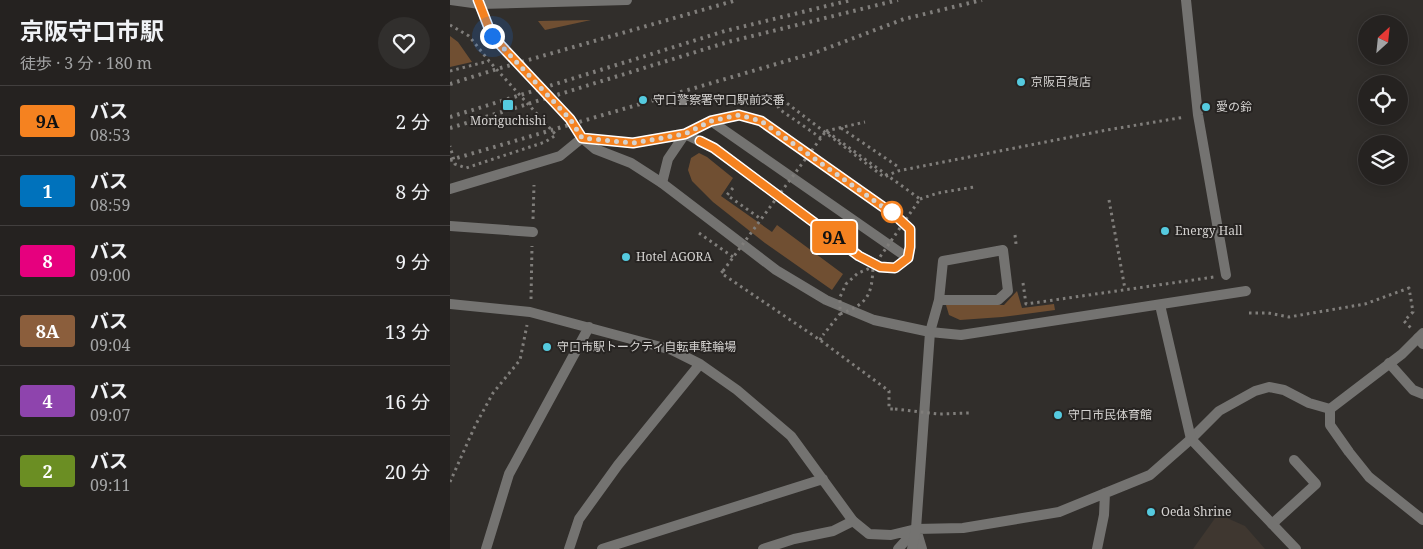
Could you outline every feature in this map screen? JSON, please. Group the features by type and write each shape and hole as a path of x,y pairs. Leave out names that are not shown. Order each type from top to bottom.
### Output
{"street":[{"path":"451,0 479,2 627,0"},
{"path":"1186,0 1198,115 1226,275"},
{"path":"479,2 492,36 570,119 582,138 595,149 631,163 662,183 776,270 826,300 874,320 930,332 962,335 1246,291"},
{"path":"450,189 560,156 582,138 633,143 685,134 711,121 739,115 761,121 896,216 910,229 908,258 895,268 880,267 859,256 714,148 685,134"},
{"path":"711,121 908,258"},
{"path":"662,183 668,160 685,134"},
{"path":"450,226 533,232"},
{"path":"912,549 916,529 930,332 939,300 943,261 1003,250 1008,291 998,300 939,300"},
{"path":"450,304 530,312 672,350 700,364 737,390 791,436 853,521 869,534 892,535 916,529 963,528 1059,512 1150,474 1191,439 1219,411 1255,391 1268,387 1284,390 1310,403 1330,410"},
{"path":"1160,305 1191,439 1296,549"},
{"path":"486,549 509,474 589,327"},
{"path":"1330,410 1389,364 1419,337"},
{"path":"569,549 579,519 618,465 700,364"},
{"path":"1389,364 1413,390 1423,394"},
{"path":"1330,410 1330,425 1369,477 1423,520"},
{"path":"1272,524 1316,484 1294,460"},
{"path":"602,549 823,479"},
{"path":"1097,549 1104,515 1105,493"},
{"path":"763,549 794,538 833,531 853,521"},
{"path":"898,549 916,529"},
{"path":"916,529 922,549"}],"path":[{"path":"450,25 469,36 556,135 545,142 466,168 455,164 450,146"},
{"path":"450,71 489,61"},
{"path":"821,138 779,108 775,100 784,101 884,177 898,171 1107,130 1198,115"},
{"path":"865,122 826,131 721,273 820,340 889,391 889,409 940,414 970,413"},
{"path":"841,128 897,166"},
{"path":"826,131 920,199"},
{"path":"450,482 475,426 493,393 520,360 530,312 534,185"},
{"path":"840,314 840,297 846,284 858,273 873,267 920,199 938,193 974,187"},
{"path":"733,188 727,195 761,219"},
{"path":"1109,200 1125,289"},
{"path":"699,233 733,257"},
{"path":"1015,235 1016,245"},
{"path":"820,340 840,314 857,308 867,298 873,282 873,267"},
{"path":"1021,274 1026,304 1226,275"},
{"path":"1249,313 1268,313 1289,317 1365,304 1409,288 1413,312 1404,321 1419,337"}],"shaded area":[{"path":"591,20 545,30 538,21"},
{"path":"450,36 458,42 472,62 450,67"},
{"path":"699,153 707,157 733,178 721,196 772,232 777,225 843,274 832,290 765,243 713,202 692,181 688,170 691,158"},
{"path":"1017,291 1022,308 1054,304 1055,310 960,320 949,315 946,305 1004,305"},
{"path":"1218,514 1245,526 1265,549 1193,549"}],"railway":[{"path":"450,84 737,0"},
{"path":"450,117 725,31 851,0"},
{"path":"450,128 728,42 898,0"},
{"path":"450,160 817,52 904,19 982,0"}],"bus line":[{"name":"9A","path":"478,0 492,36 570,119 582,138 633,143 685,134 711,121 739,115 761,121 896,216 910,229 908,258 895,268 880,267 859,256 714,148 700,141"}],"place":[{"name":"京阪百貨店","path":"1021,82"},
{"name":"守口警察署守口駅前交番","path":"643,100"},
{"name":"Moriguchishi","path":"508,105"},
{"name":"愛の鈴","path":"1206,107"},
{"name":"Energy Hall","path":"1165,231"},
{"name":"Hotel AGORA","path":"626,257"},
{"name":"守口市駅トークティ自転車駐輪場","path":"547,347"},
{"name":"守口市民体育館","path":"1058,415"},
{"name":"Oeda Shrine","path":"1151,512"}],"route":[{"path":"492,36 570,119 582,138 633,143 685,134 711,121 739,115 761,121 896,216 892,212"}]}
